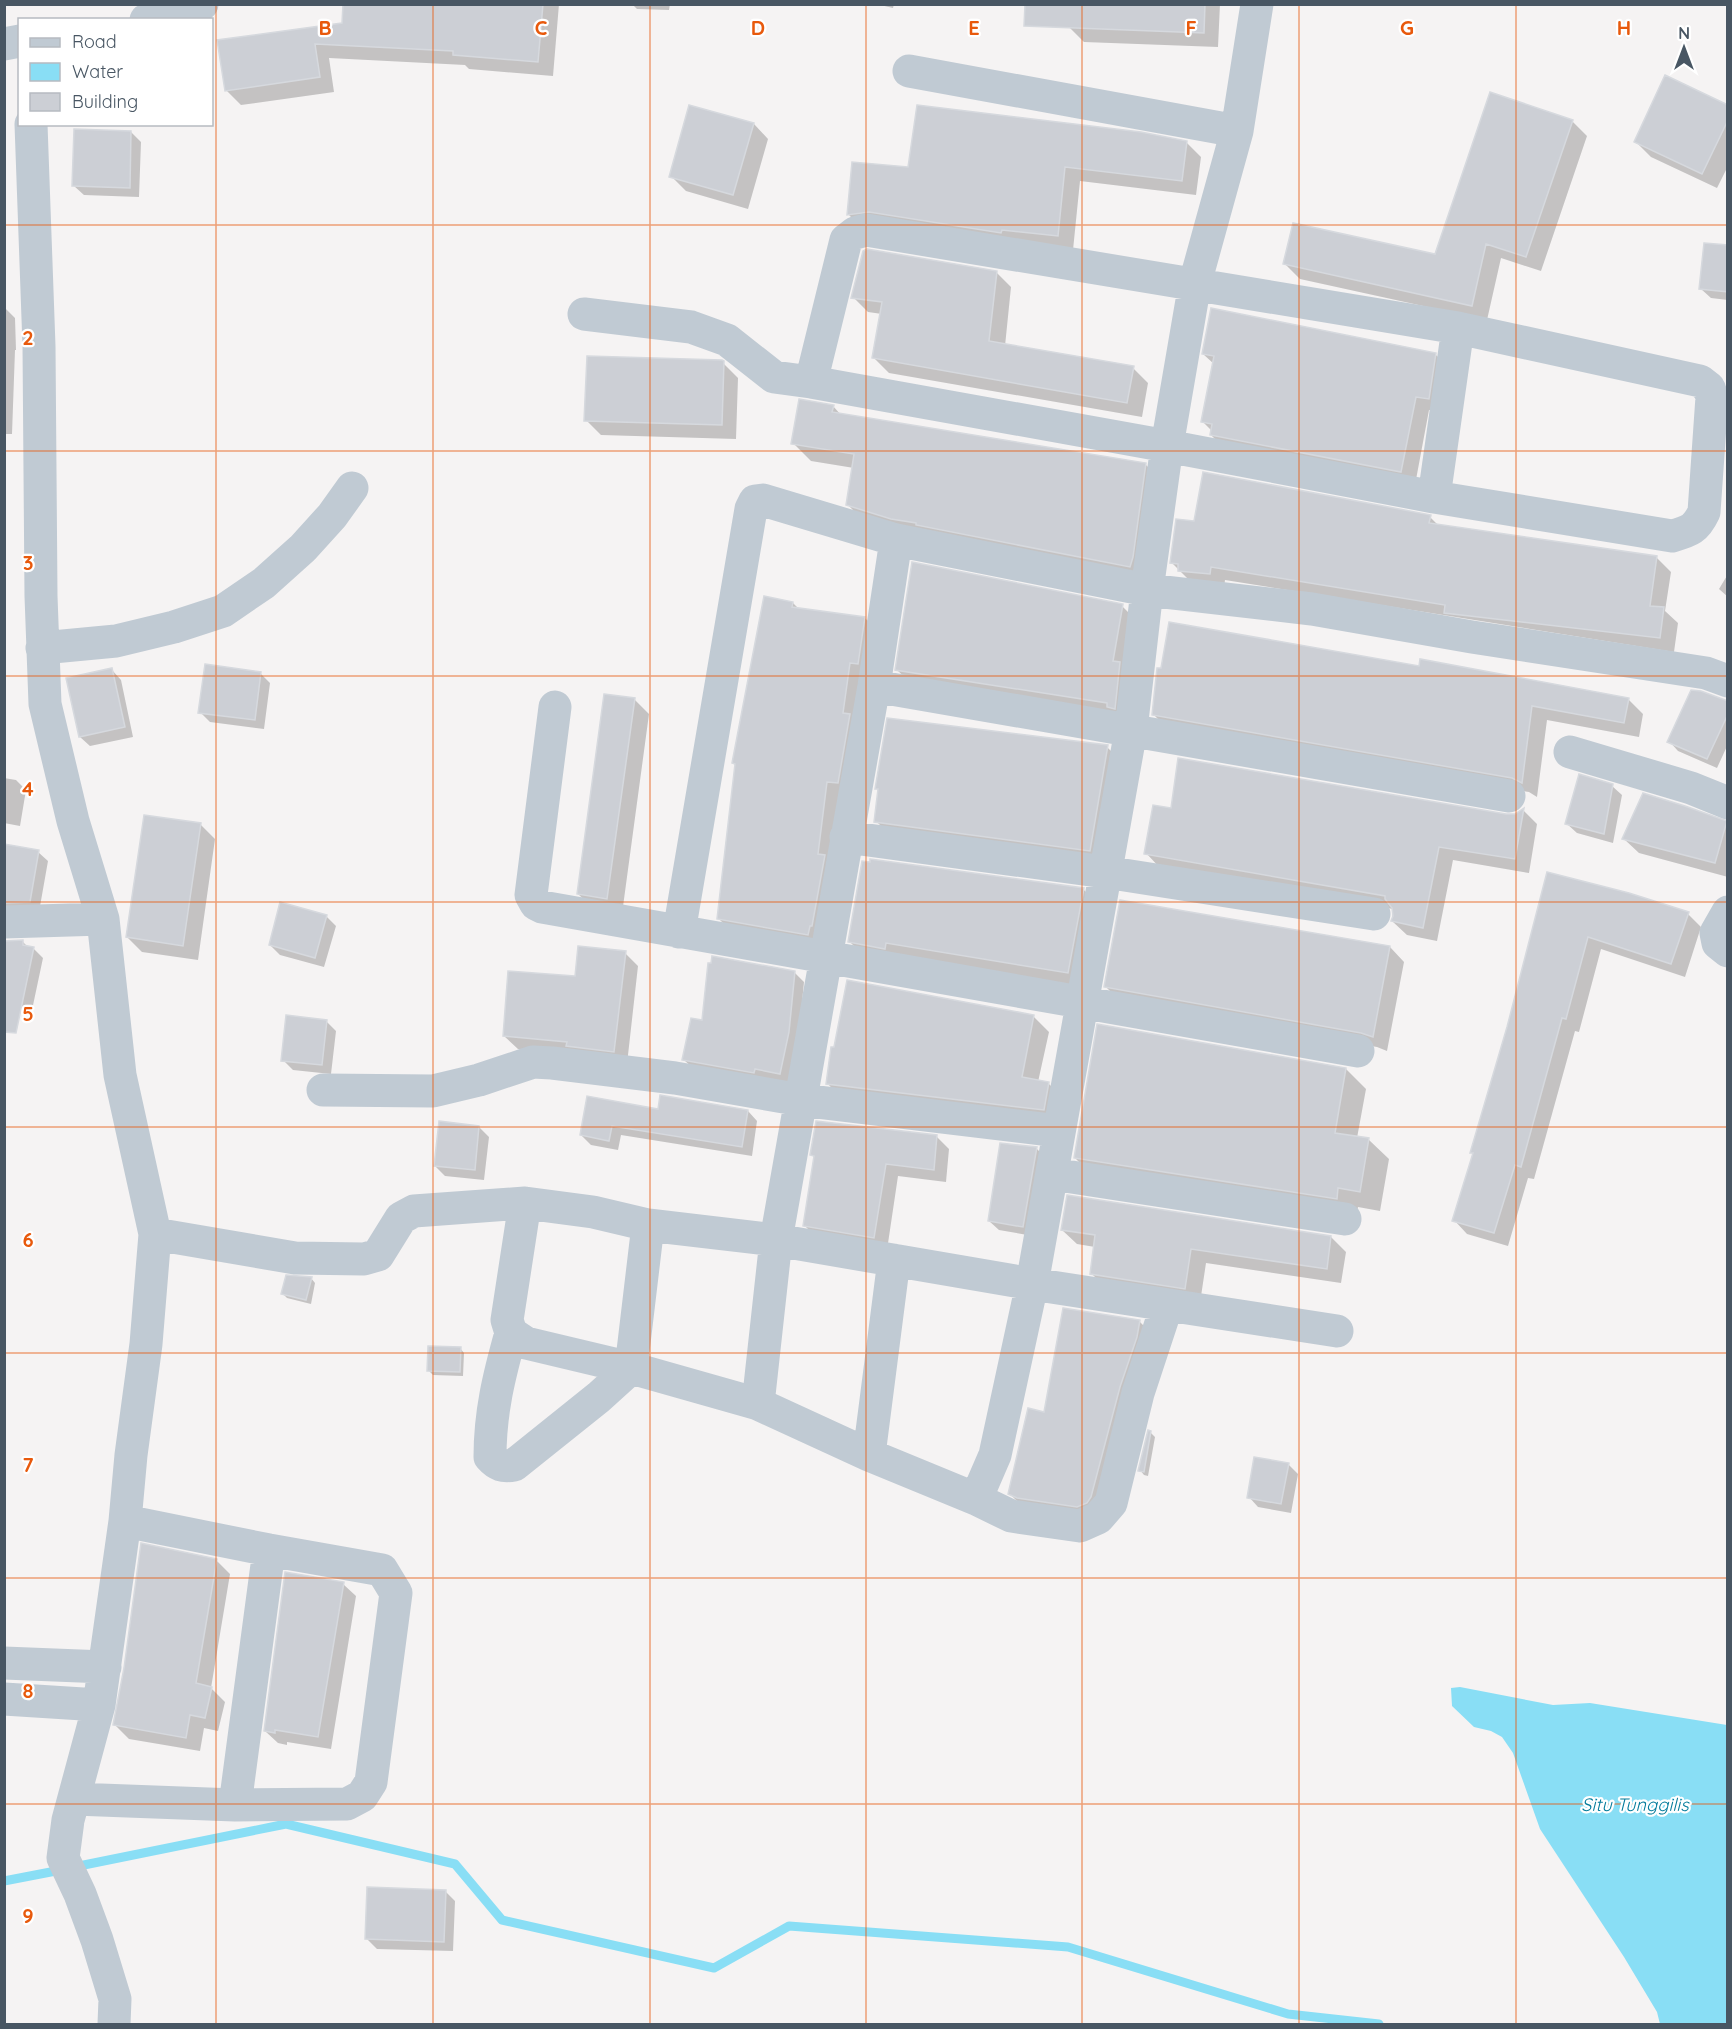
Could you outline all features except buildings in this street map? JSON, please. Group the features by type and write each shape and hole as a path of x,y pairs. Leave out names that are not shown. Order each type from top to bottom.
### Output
{"street":[{"path":"976,1499 995,1455 1032,1284 1131,730 1167,446 1195,283 1237,131 1257,4"},
{"path":"153,18 199,5"},
{"path":"909,71 1237,131"},
{"path":"31,126 39,346 42,648 45,705 73,821 103,919 120,1075 155,1234 146,1344 105,1667 99,1705 68,1820 63,1858 80,1893 115,1998 114,2025"},
{"path":"584,314 691,327 727,340 774,377 1167,446 1434,497 1672,536 1687,532 1698,525 1704,512 1712,397 1708,388 1700,381 1458,328 866,230 855,233 846,240 811,382"},
{"path":"1434,497 1458,328"},
{"path":"42,648 116,641 174,627 223,611 264,583 303,548 332,516 352,488"},
{"path":"679,932 751,509 755,501 763,500 896,540 1147,590 1312,609 1484,639 1706,673 1728,681"},
{"path":"758,1404 776,1240 874,686 896,540"},
{"path":"874,686 1509,796"},
{"path":"555,707 531,895 536,904 542,907 1358,1051"},
{"path":"1570,752 1691,788 1728,803"},
{"path":"846,837 1105,872 1374,914"},
{"path":"1728,912 1716,933 1718,943 1728,951"},
{"path":"4,922 103,919"},
{"path":"323,1090 433,1091 479,1080 533,1062 675,1077 801,1100 1059,1131"},
{"path":"1052,1174 1345,1219"},
{"path":"155,1234 295,1258 364,1259 378,1255 401,1218 414,1211 525,1203 593,1212 648,1225 776,1240 1032,1284 1337,1331"},
{"path":"525,1203 507,1320 511,1333 496,1388 490,1447 490,1457 496,1464 505,1466 514,1465 599,1397 631,1368 648,1225"},
{"path":"869,1455 894,1260"},
{"path":"511,1333 526,1343 631,1368 758,1404 1011,1516 1080,1526 1098,1518 1111,1503 1138,1392 1167,1305"},
{"path":"74,1799 235,1805 347,1804 362,1796 371,1782 396,1593 382,1570 125,1521"},
{"path":"235,1805 269,1550"},
{"path":"4,1663 105,1667"},
{"path":"4,1699 99,1705"}],"water":[{"name":"Situ Tunggilis","path":"1460,1687 1553,1705 1590,1703 1727,1725 1727,2024 1660,2024 1657,2012 1624,1957 1540,1829 1513,1753 1502,1737 1491,1731 1474,1727 1452,1706 1451,1688"}],"waterway":[{"path":"74,1867 286,1824 455,1864 502,1920 714,1968 789,1926 1068,1947 1288,2014 1379,2024"},
{"path":"4,1881 61,1870"}]}
